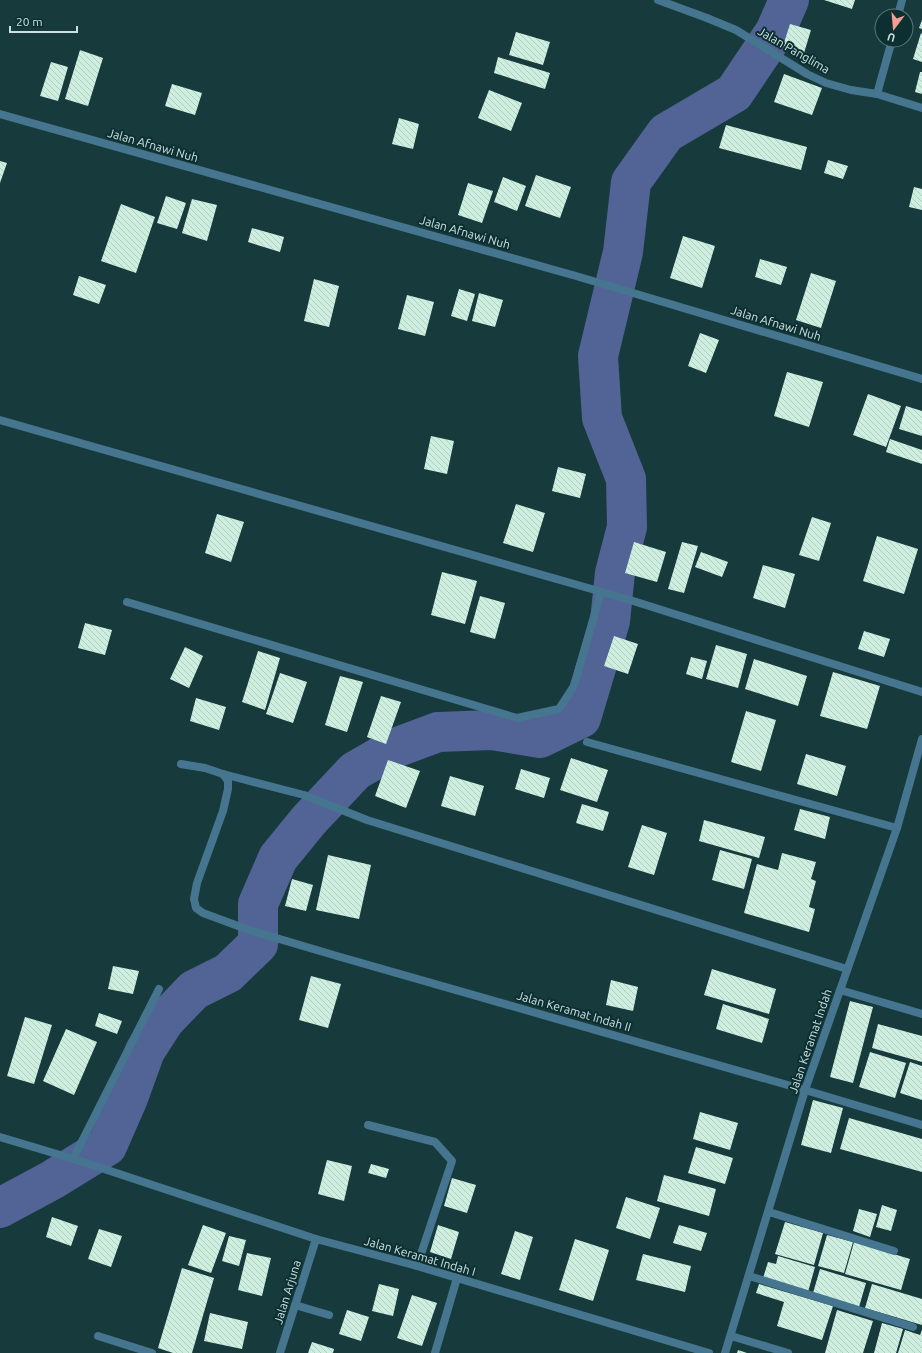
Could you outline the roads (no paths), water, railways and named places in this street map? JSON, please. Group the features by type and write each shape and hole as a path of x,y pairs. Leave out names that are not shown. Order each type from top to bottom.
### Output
{"street":[{"name":"Jalan Panglima","path":"658,0 736,30 807,74 826,83 851,90 877,94 922,108"},
{"path":"877,94 890,48"},
{"name":"Jalan Afnawi Nuh","path":"0,114 576,276 922,379"},
{"path":"0,420 605,593 922,692"},
{"path":"127,602 517,718 559,708 574,686 605,593"},
{"name":"Jalan Keramat Indah","path":"726,1353 806,1090 897,828 922,739"},
{"path":"587,742 897,828"},
{"path":"181,764 205,768 304,795 366,820 847,969"},
{"name":"Jalan Keramat Indah II","path":"223,774 228,781 228,789 223,810 194,895 195,906 198,911 248,930 806,1090 922,1125"},
{"path":"75,1159 159,989"},
{"path":"840,990 922,1014"},
{"path":"368,1125 435,1142 452,1161 417,1266"},
{"name":"Jalan Keramat Indah I","path":"0,1137 75,1159 316,1239 417,1266 709,1353"},
{"path":"769,1212 894,1251"},
{"name":"Jalan Arjuna","path":"280,1353 316,1239"},
{"path":"749,1276 912,1327"},
{"path":"435,1353 457,1278"},
{"path":"295,1305 329,1314"},
{"path":"98,1336 152,1353"},
{"path":"731,1336 788,1353"}],"waterway":[{"path":"0,1208 52,1180 107,1146 128,1098 145,1051 165,1020 194,990 228,973 258,944 258,904 278,858 309,820 355,771 395,748 438,732 492,730 540,738 581,718 610,621 615,573 627,527 626,479 602,418 598,356 623,252 631,182 666,133 734,93 775,32 789,0"}]}
